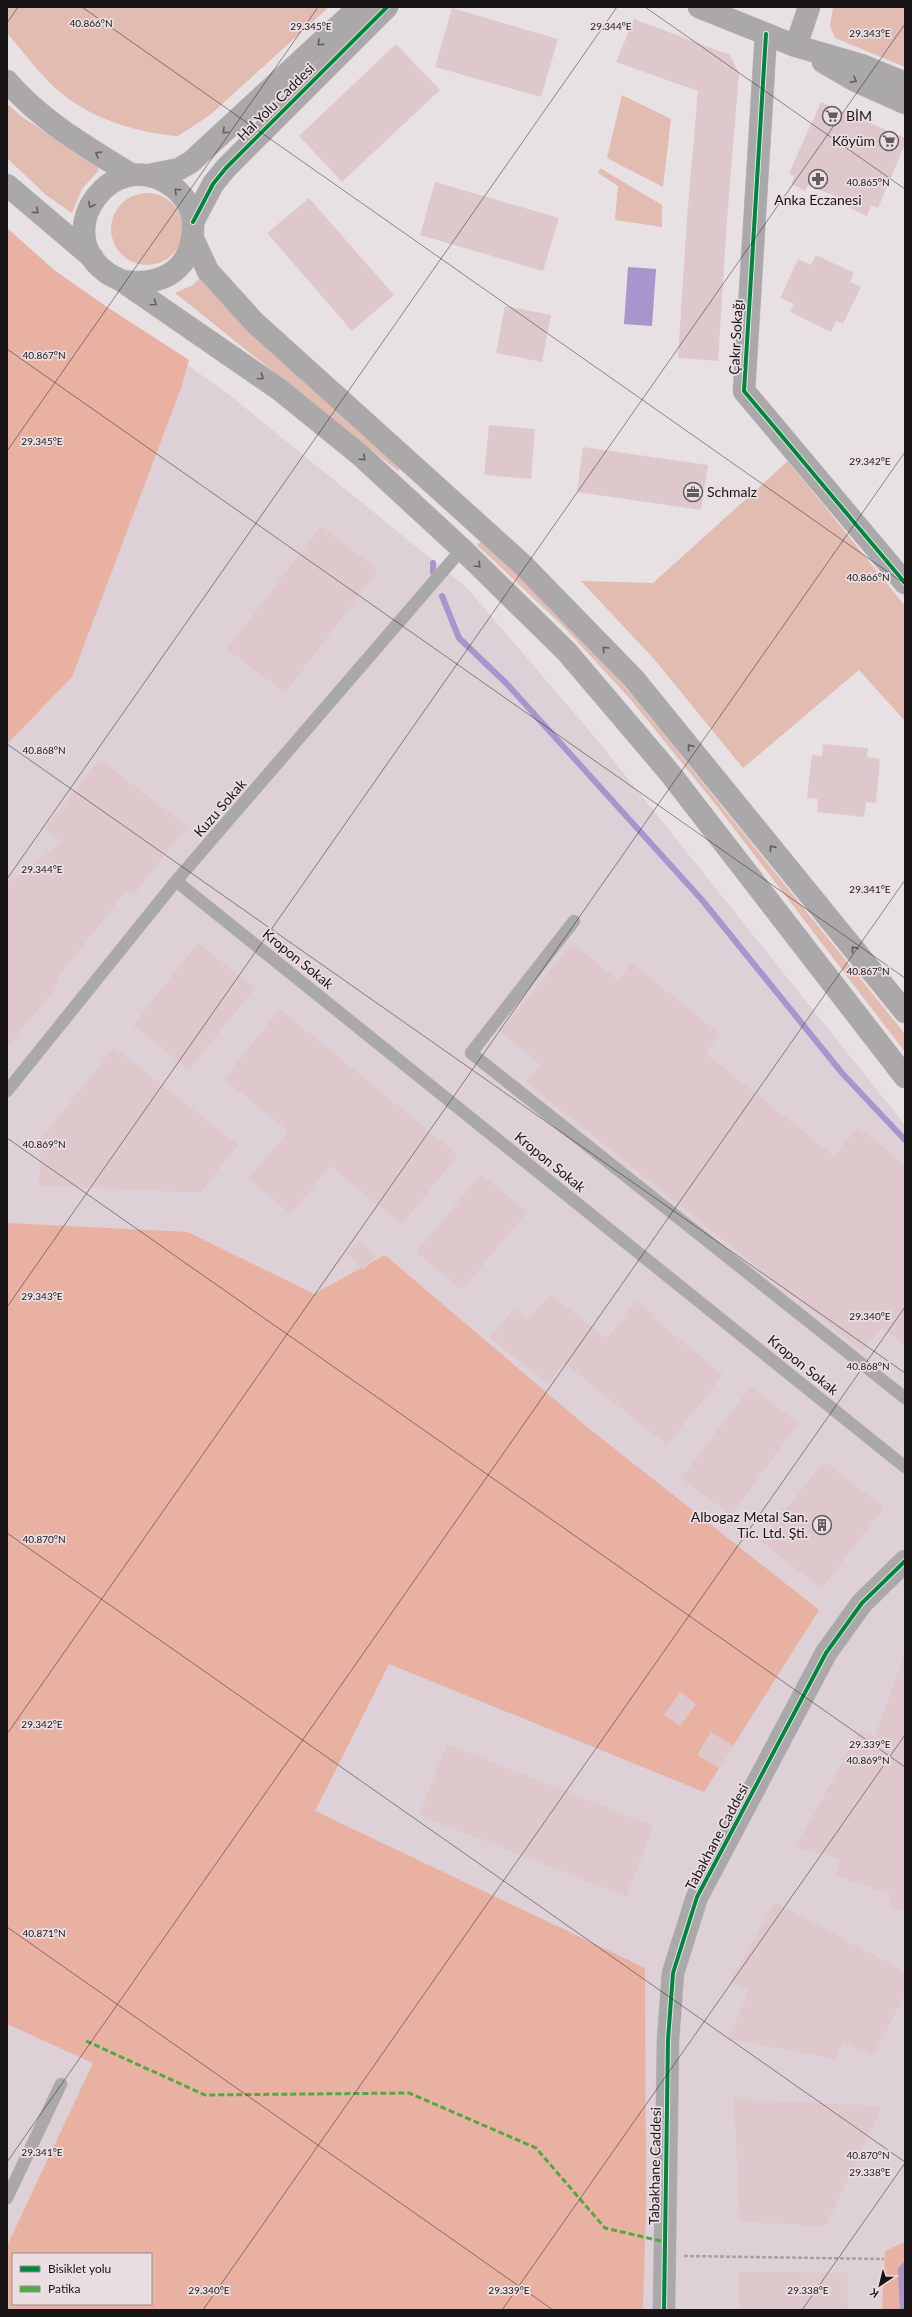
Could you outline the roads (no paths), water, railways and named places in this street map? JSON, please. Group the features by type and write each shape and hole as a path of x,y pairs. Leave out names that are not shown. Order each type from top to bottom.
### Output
{"main road":[{"name":"Hal Yolu Caddesi","path":"141,175 179,169 191,162 359,7"},
{"name":"Hal Yolu Caddesi","path":"193,230 213,184 226,168 387,7"},
{"path":"699,7 796,46 861,65 905,83"},
{"path":"796,46 809,7"},
{"path":"796,46 856,81 905,103"},
{"path":"7,81 20,96 62,131 141,175 166,181 179,191 189,205 193,230 208,271 254,322 522,564 634,679 905,1012"},
{"path":"93,258 86,242 84,223 89,206 100,191 114,180 141,175"},
{"path":"7,186 93,258 105,272 122,281 280,390 359,454 462,549 567,652 616,708 724,842 905,1078"},
{"path":"122,281 140,284 159,280 169,274 187,256 193,230"}],"street":[{"name":"Çakır Sokağı","path":"766,34 744,391 905,583"},
{"name":"Tabakhane Caddesi","path":"664,2310 668,2040 673,1973 697,1898 826,1653 862,1603 905,1560"}],"lane":[{"name":"Kuzu Sokak","path":"7,1091 176,882 462,549"},
{"name":"Kropon Sokak","path":"176,882 905,1467"},
{"path":"574,921 471,1053 905,1398"},
{"path":"7,2198 61,2084"}],"waterway":[{"path":"433,563 433,572"},
{"path":"442,596 459,638 507,684 702,900 842,1073 905,1140"},
{"path":"903,2310 901,2270 905,2265"}],"place":[{"name":"BİM","path":"832,116"},
{"name":"Köyüm","path":"889,141"},
{"name":"Anka Eczanesi","path":"818,179"},
{"name":"Schmalz","path":"693,492"},
{"name":"Albogaz Metal San. Tic. Ltd. Şti.","path":"822,1525"}]}
